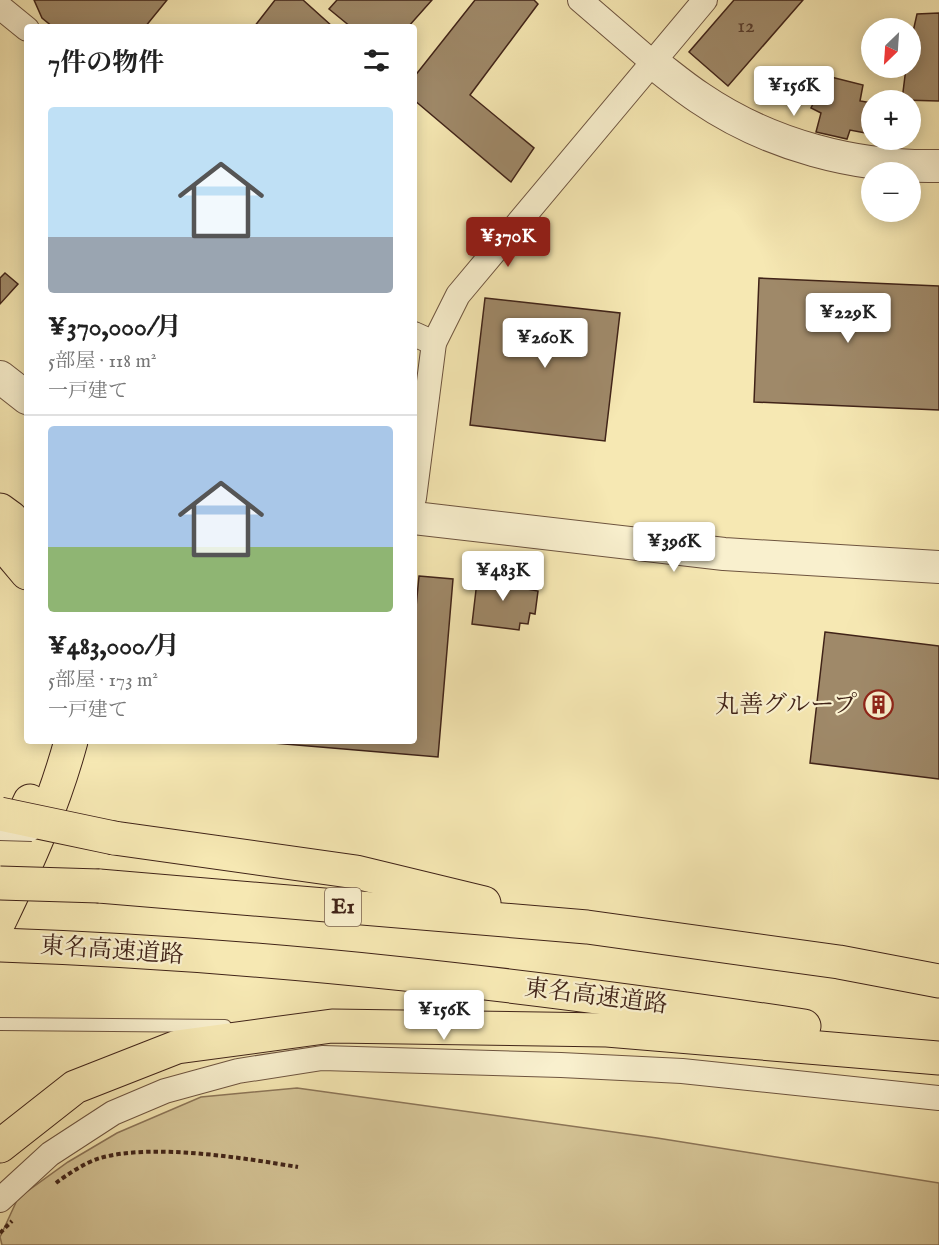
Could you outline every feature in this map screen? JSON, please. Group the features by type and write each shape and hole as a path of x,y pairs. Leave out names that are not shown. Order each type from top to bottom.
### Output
{"highway":[{"path":"0,510 11,518 24,535"},
{"path":"0,541 24,569"},
{"path":"0,864 29,804 47,744"},
{"path":"0,920 39,838 70,744"},
{"path":"0,814 114,838 356,872 587,927"},
{"name":"E1","path":"0,883 99,886 587,927 839,962 939,981"},
{"name":"東名高速道路","path":"0,945 347,967 636,1001 939,1047"},
{"path":"0,1146 75,1088 177,1047 332,1026 607,1030 939,1058"}],"street":[{"path":"580,0 652,62 701,99 745,123 792,143 842,158 903,166 939,166"},
{"path":"417,450 424,339 458,295 705,0"},
{"path":"0,7 24,27"},
{"path":"0,377 24,396"},
{"path":"417,518 724,554 939,567"},
{"path":"10,1207 50,1154 113,1113 165,1091 238,1071 322,1058 682,1071 939,1098"}],"lane":[{"path":"0,834 114,838"},
{"path":"0,1024 332,1026"}],"path":[{"path":"49,1189 65,1176 100,1158 140,1153 194,1154 298,1167"},
{"path":"0,1233 10,1207"}],"shaded area":[{"path":"297,1088 657,1138 939,1183 939,1245 2,1245 0,1237 18,1198 68,1162 117,1133 201,1097"}],"building":[{"path":"34,0 167,0 147,24 49,24 42,18"},
{"path":"275,0 303,0 330,24 256,24"},
{"path":"337,0 432,0 411,24 347,24 329,9"},
{"path":"475,0 534,0 538,4 470,95 534,148 511,182 417,103 417,73"},
{"path":"734,0 803,0 728,86 689,52"},
{"path":"939,13 939,101 921,101 921,90 903,90 905,78 921,78 921,18 916,18 917,14"},
{"path":"827,76 863,85 860,101 861,132 850,130 847,139 816,132 821,113 811,108"},
{"path":"5,273 18,284 0,304 0,278"},
{"path":"759,278 939,286 939,410 754,402"},
{"path":"485,298 620,313 605,441 470,425"},
{"path":"478,573 527,579 526,589 538,591 535,614 530,613 528,624 520,623 519,630 472,624"},
{"path":"419,576 453,579 438,757 285,744 417,744"},
{"name":"丸善グループ","path":"825,632 939,646 939,779 810,763"}],"place":[{"name":"丸善グループ","path":"878,705"}]}
